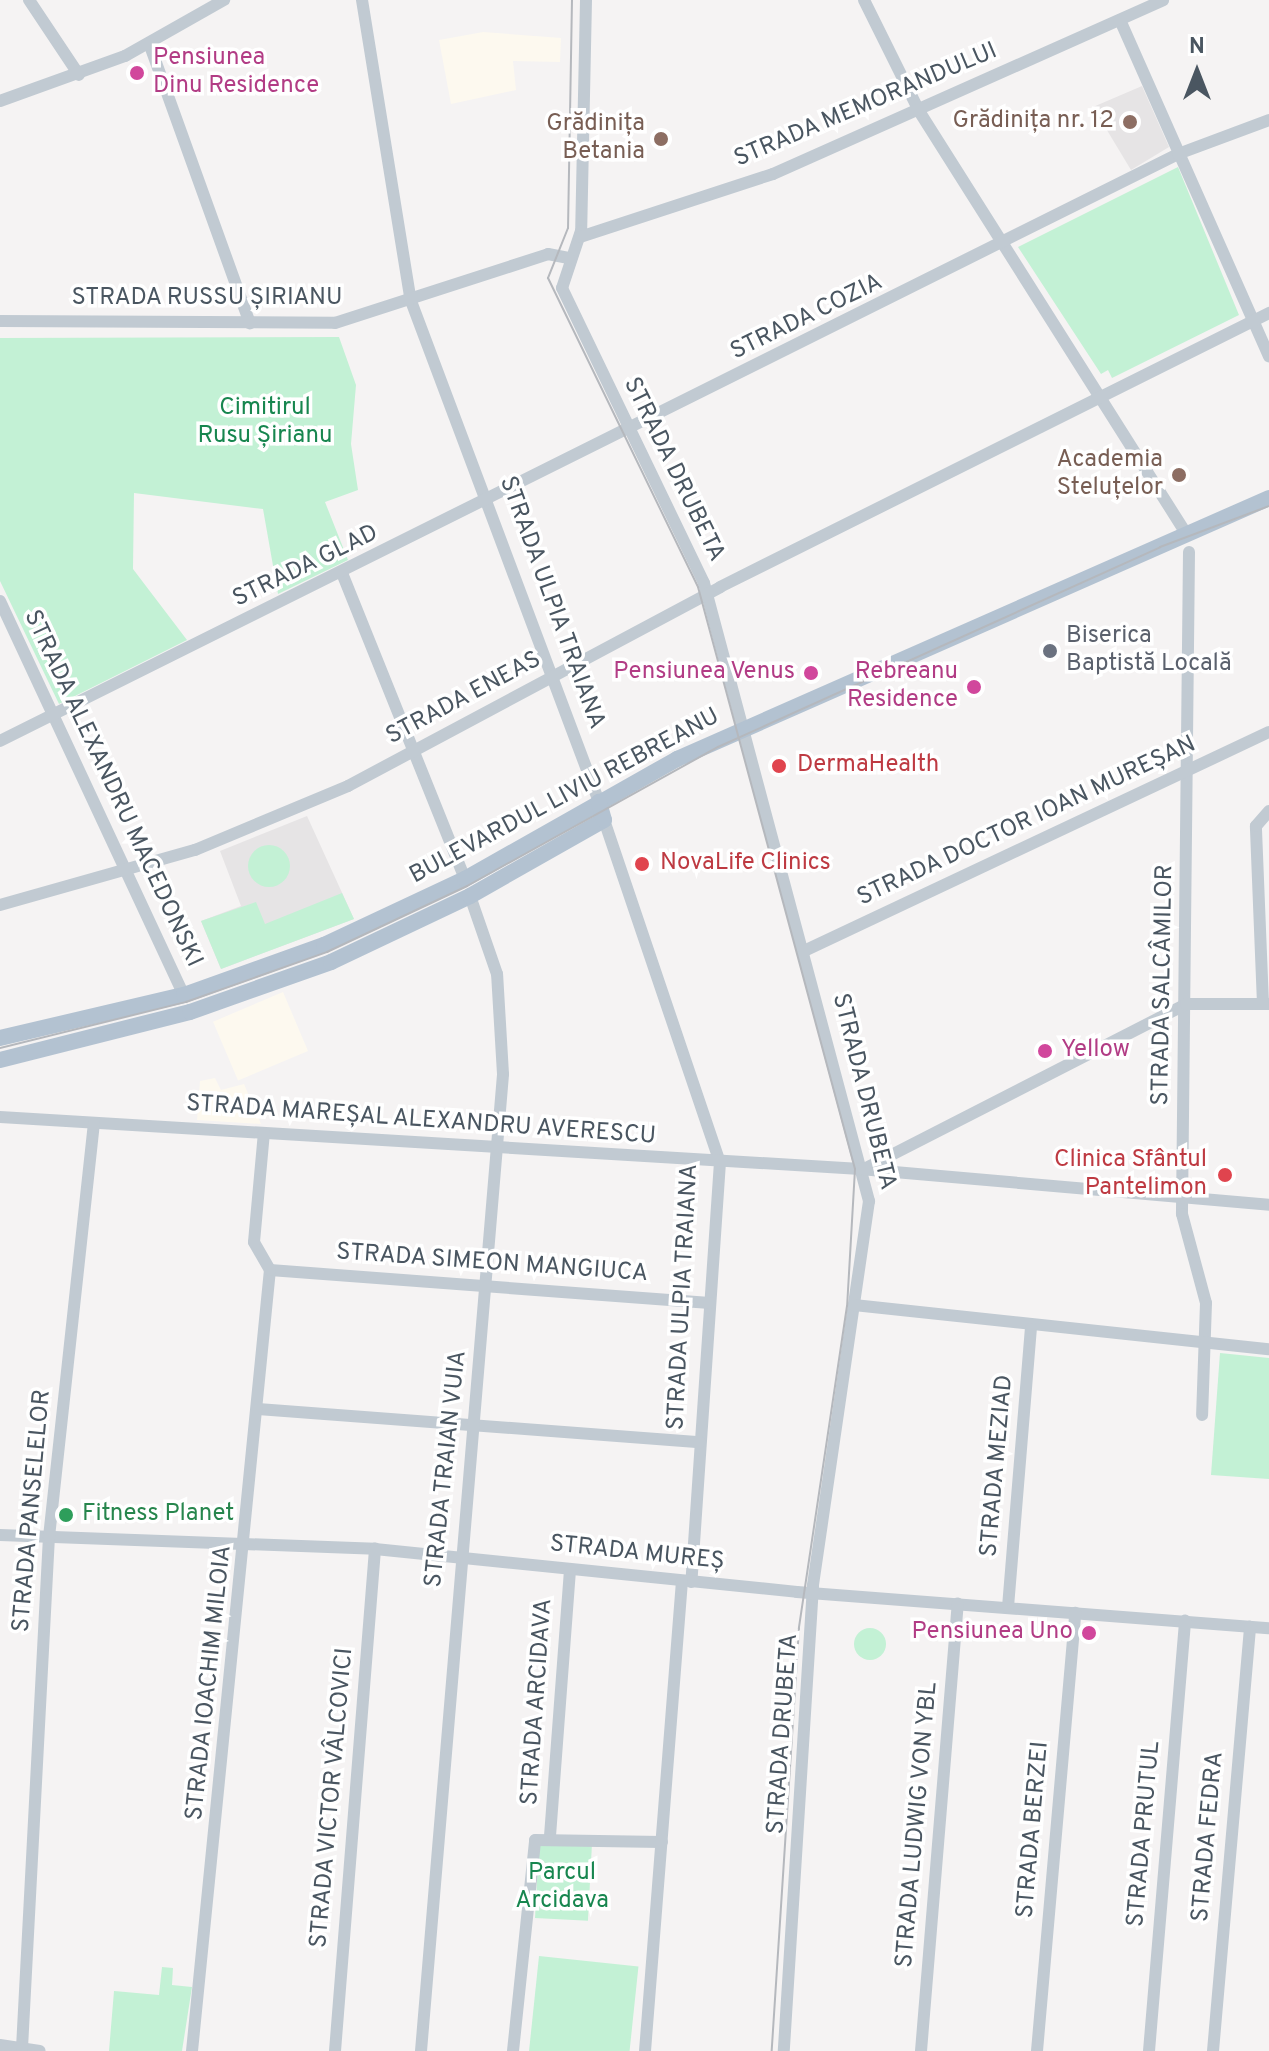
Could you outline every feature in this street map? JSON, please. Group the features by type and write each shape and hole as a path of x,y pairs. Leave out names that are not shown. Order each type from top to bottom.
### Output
{"main road":[{"name":"BULEVARDUL LIVIU REBREANU","path":"0,1038 184,995 324,945 465,879 599,802 744,729 1184,530 1269,498"},
{"name":"STRADA ULPIA TRAIANA","path":"599,802 604,820"},
{"name":"BULEVARDUL LIVIU REBREANU","path":"0,1060 270,986 470,896 604,820"}],"street":[{"path":"29,0 79,75"},
{"path":"0,101 79,75 149,43 224,0"},
{"name":"STRADA ULPIA TRAIANA","path":"362,0 411,301 599,802"},
{"path":"580,237 586,0"},
{"path":"864,0 919,111 1184,530"},
{"name":"STRADA MEMORANDULUI","path":"580,237 773,174 1163,0"},
{"path":"1120,20 1269,356"},
{"path":"149,43 250,323"},
{"path":"1178,154 1269,120"},
{"name":"STRADA COZIA","path":"630,431 1004,245 1178,154"},
{"name":"STRADA DRUBETA","path":"580,237 569,258 564,297 707,594 864,1169 868,1215 813,1593 784,2051"},
{"path":"411,301 548,254 569,258"},
{"name":"STRADA RUSSU ȘIRIANU","path":"0,321 335,323 411,301"},
{"name":"STRADA ENEAS","path":"0,905 128,872 277,817 415,750 707,594 1269,313"},
{"name":"STRADA GLAD","path":"0,741 630,431"},
{"name":"STRADA SALCÂMILOR","path":"1189,552 1191,769 1182,1199 1184,1231 1206,1303 1207,1343 1202,1415"},
{"path":"342,573 465,879"},
{"name":"STRADA ALEXANDRU MACEDONSKI","path":"0,601 184,995"},
{"name":"STRADA DOCTOR IOAN MUREȘAN","path":"804,951 1269,732"},
{"path":"864,1169 1186,1004 1266,1004 1266,928 1256,826 1269,811"},
{"name":"STRADA ULPIA TRAIANA","path":"604,820 720,1162 700,1442 645,2051"},
{"name":"STRADA TRAIAN VUIA","path":"421,2051 460,1558 499,1147 497,974 470,896"},
{"name":"STRADA MAREȘAL ALEXANDRU AVERESCU","path":"0,1117 864,1169 1269,1205"},
{"name":"STRADA PANSELELOR","path":"22,2048 49,1537 94,1123"},
{"name":"STRADA IOACHIM MILOIA","path":"192,2051 248,1544 270,1270 254,1242 264,1133"},
{"name":"STRADA SIMEON MANGIUCA","path":"270,1270 710,1303"},
{"path":"854,1305 1031,1329 1269,1349"},
{"name":"STRADA MEZIAD","path":"1008,1607 1031,1329"},
{"path":"258,1409 700,1442"},
{"name":"STRADA MUREȘ","path":"0,1535 375,1549 686,1582 1269,1628"},
{"name":"STRADA VICTOR VÂLCOVICI","path":"335,2051 375,1549"},
{"name":"STRADA ARCIDAVA","path":"550,1836 570,1570"},
{"name":"STRADA LUDWIG VON YBL","path":"921,2051 958,1604"},
{"name":"STRADA BERZEI","path":"1037,2051 1075,1613"},
{"name":"STRADA PRUTUL","path":"1149,2051 1185,1621"},
{"name":"STRADA FEDRA","path":"1213,2051 1250,1627"},
{"name":"STRADA ARCIDAVA","path":"513,2051 530,1852 535,1840 550,1836 662,1842"},
{"path":"0,2045 40,2051"}],"shaded area":[{"path":"483,32 561,38 560,62 513,61 516,90 451,104 439,40"},
{"name":"Grădinița nr. 12","path":"1142,86 1169,147 1131,170 1093,107"},
{"path":"307,816 354,919 221,969 201,921 241,906 220,851"},
{"path":"283,992 308,1051 238,1081 213,1022"},
{"path":"215,1078 221,1090 244,1084 261,1124 197,1120 200,1081"}],"green space":[{"path":"1178,167 1239,315 1112,378 1108,370 1101,374 1018,247"},
{"name":"Cimitirul Rusu Șirianu","path":"339,337 356,385 351,444 358,490 325,502 348,560 278,594 263,509 134,493 133,569 187,640 59,704 0,581 0,338"},
{"path":"269,845 284,851 290,866 284,881 269,887 254,881 248,866 254,851"},
{"path":"342,893 354,919 221,969 201,921 256,902 265,924"},
{"path":"1220,1353 1269,1358 1269,1479 1211,1475"},
{"path":"870,1628 881,1633 886,1644 881,1655 870,1660 859,1655 854,1644 859,1633"},
{"name":"Parcul Arcidava","path":"539,1842 592,1845 588,1921 535,1918"},
{"path":"539,1956 638,1966 630,2051 529,2051"},
{"path":"162,1967 173,1968 172,1985 192,1987 182,2051 109,2051 114,1991 159,1995"}],"tram line":[{"path":"572,0 568,228 548,278 698,587 855,1169 847,1306 799,1628 772,2051"},
{"path":"0,1048 186,1002 327,952 467,886 718,747 1160,547 1269,506"}],"place":[{"name":"Pensiunea Dinu Residence","path":"137,73"},
{"name":"Grădinița nr. 12","path":"1130,122"},
{"name":"Grădinița Betania","path":"661,139"},
{"name":"Academia Steluțelor","path":"1179,475"},
{"name":"Biserica Baptistă Locală","path":"1050,651"},
{"name":"Pensiunea Venus","path":"811,673"},
{"name":"Rebreanu Residence","path":"974,687"},
{"name":"DermaHealth","path":"779,766"},
{"name":"NovaLife Clinics","path":"642,864"},
{"name":"Yellow","path":"1045,1051"},
{"name":"Clinica Sfântul Pantelimon","path":"1225,1175"},
{"name":"Fitness Planet","path":"66,1515"},
{"name":"Pensiunea Uno","path":"1089,1633"}]}
